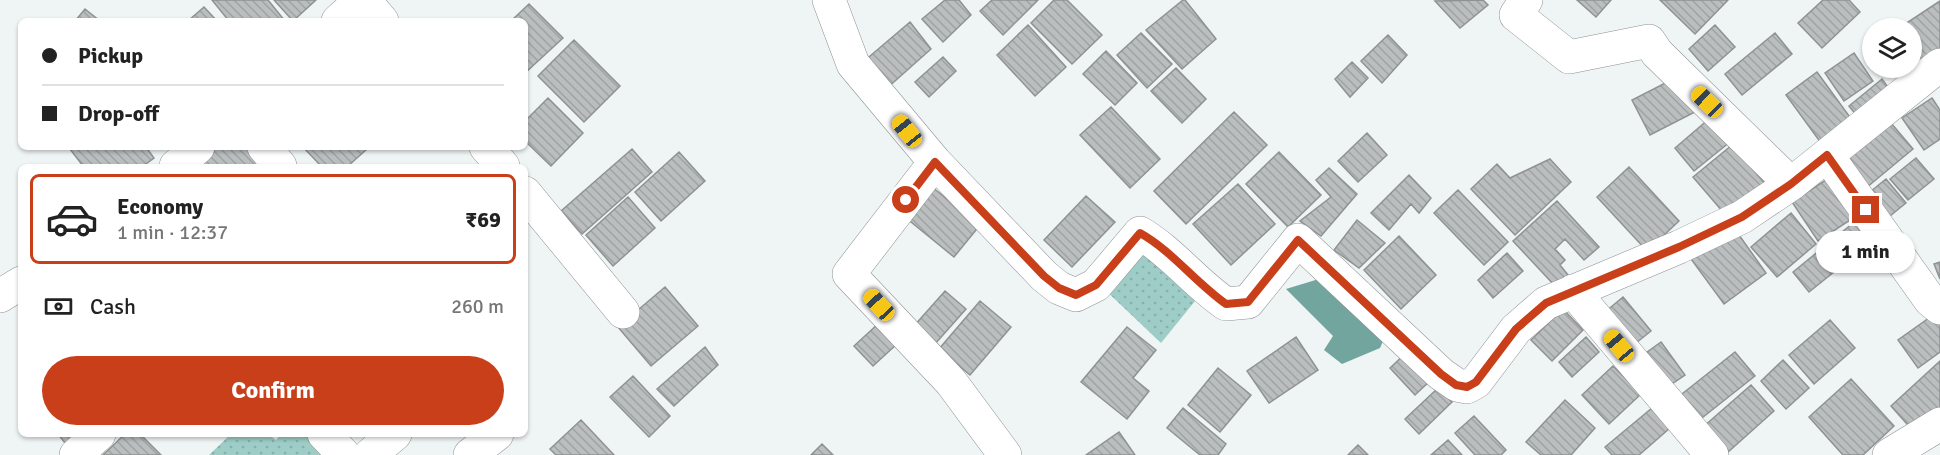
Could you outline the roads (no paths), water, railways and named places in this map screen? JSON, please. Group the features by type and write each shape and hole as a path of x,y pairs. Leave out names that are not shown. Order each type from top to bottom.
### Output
{"street":[{"path":"341,18 362,0 379,18"},
{"path":"829,0 853,64 935,162 1044,276 1059,288 1076,295 1096,285 1140,233 1159,244 1206,290 1226,304 1248,302 1298,240 1441,374 1456,385 1467,387 1476,382 1516,329 1546,303 1679,247 1742,217 1791,184 1940,65"},
{"path":"1526,0 1516,15 1569,57 1649,41 1657,53 1791,184"},
{"path":"178,164 195,150"},
{"path":"267,150 278,164"},
{"path":"489,150 501,164"},
{"path":"1827,155 1930,300 1940,308"},
{"path":"935,162 849,274 951,382 1005,455"},
{"path":"528,197 623,312"},
{"path":"0,297 18,285"},
{"path":"1573,291 1712,455"},
{"path":"1889,455 1940,424"},
{"path":"76,455 96,437"},
{"path":"327,437 344,455"},
{"path":"370,455 391,437"},
{"path":"470,455 493,437"}]}
